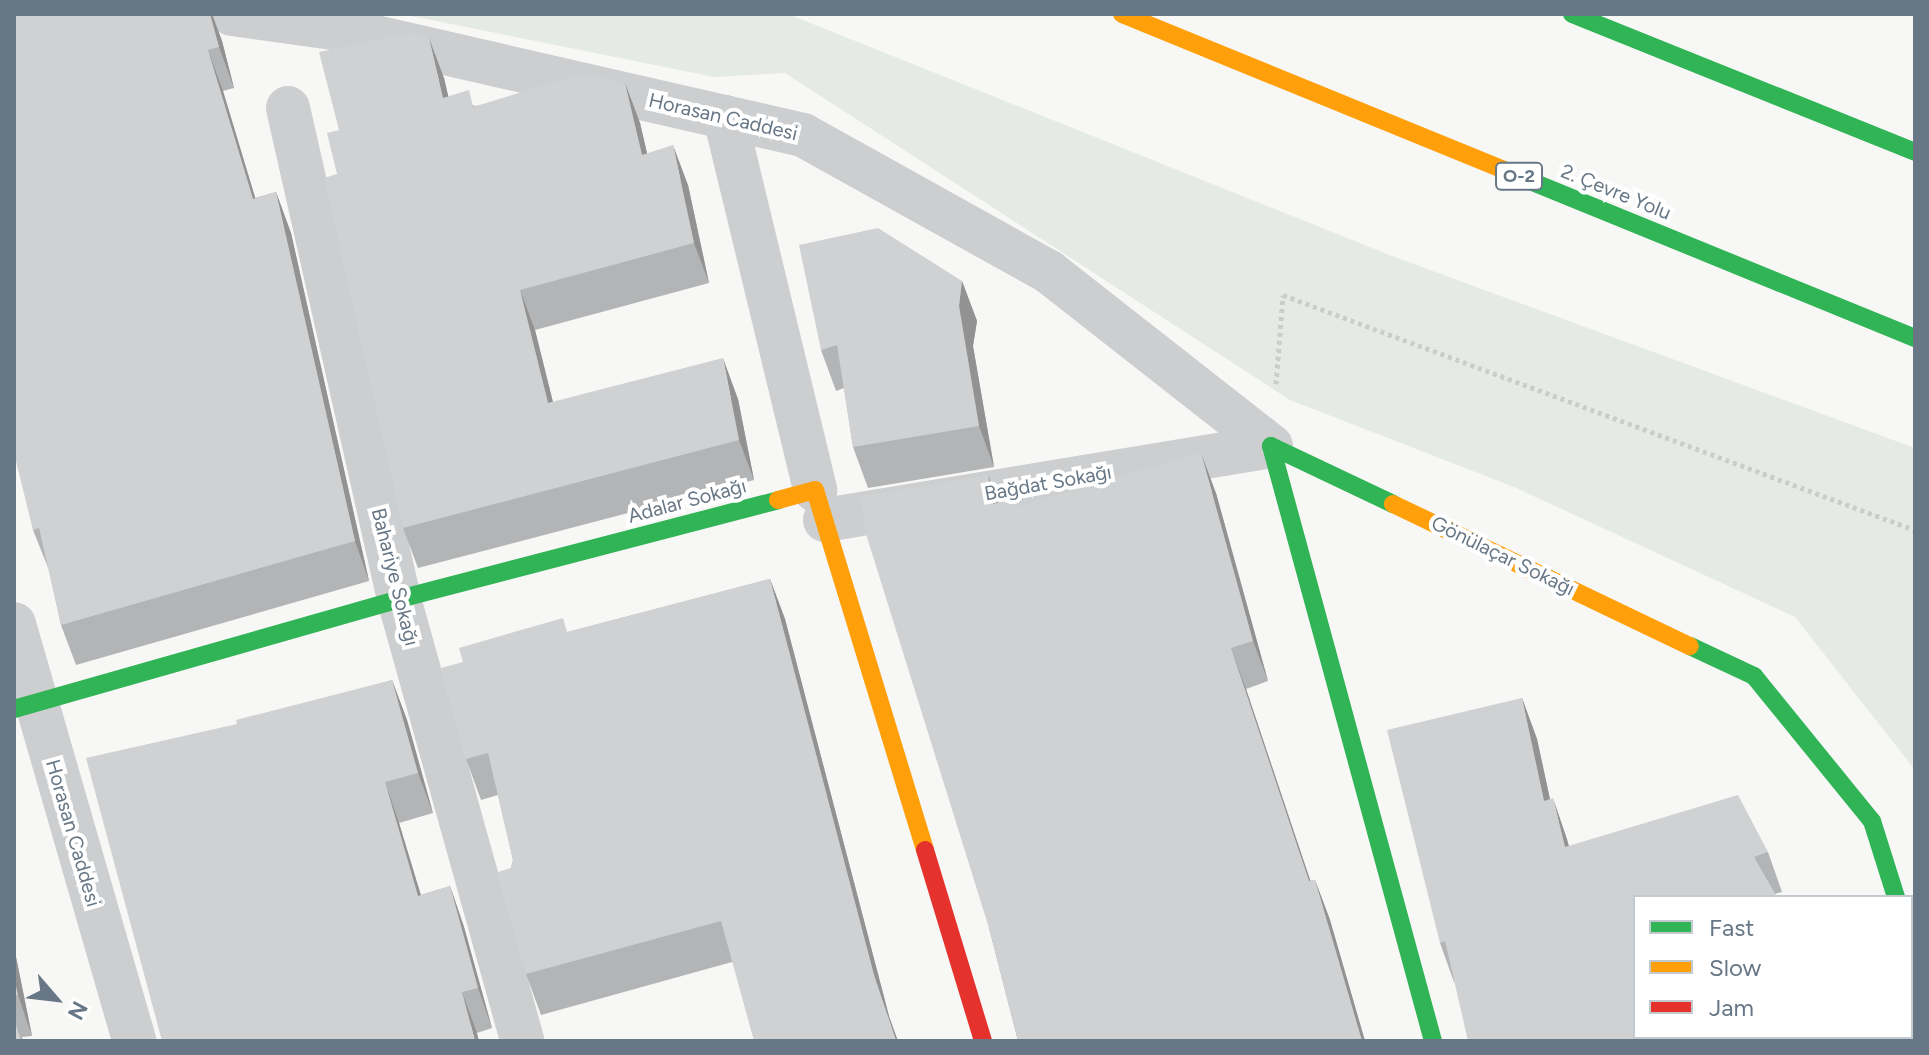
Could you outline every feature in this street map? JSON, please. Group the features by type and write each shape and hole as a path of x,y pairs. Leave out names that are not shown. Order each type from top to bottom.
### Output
{"main road":[{"name":"2. Çevre Yolu","path":"1122,14 1915,338"},
{"path":"1572,14 1915,152"},
{"path":"1271,446 1350,724 1433,1041"},
{"name":"Gönülaçar Sokağı","path":"1271,446 1754,676 1872,821 1895,895"},
{"path":"820,505 983,1041"},
{"name":"Adalar Sokağı","path":"25,706 399,599 820,505"}],"street":[{"name":"Horasan Caddesi","path":"232,14 340,29 803,135 1049,272 1271,446"},
{"name":"Bahariye Sokağı","path":"288,108 399,599 522,1041"},
{"path":"725,117 820,505"},
{"name":"Bağdat Sokağı","path":"820,505 1271,446"},
{"name":"Horasan Caddesi","path":"14,624 25,706 134,1041"}],"path":[{"path":"1271,446 1283,295 1915,530"}],"shaded area":[{"path":"402,14 788,14 1392,256 1915,448 1915,770 1795,617 1514,487 1290,400 785,73 714,77"}],"building":[{"path":"14,14 210,14 219,47 208,50 253,199 276,192 355,541 61,625 39,528 33,530 14,453"},
{"path":"410,33 429,38 443,98 469,90 473,107 584,73 625,83 642,155 673,145 694,243 520,290 548,403 723,358 739,440 403,528 324,178 337,174 327,133 339,130 319,52"},
{"path":"878,228 962,281 959,306 979,426 853,447 837,345 821,350 799,245"},
{"path":"1201,453 1253,641 1231,648 1309,881 1315,880 1362,1041 1018,1041 989,928 866,534 860,496 988,475 993,504 1014,497 1018,506"},
{"path":"770,579 874,975 896,1041 754,1041 721,921 526,974 498,872 511,868 513,860 488,753 466,759 441,668 463,662 459,648 563,618 567,632"},
{"path":"392,680 418,773 385,782 418,896 450,886 478,988 462,992 475,1041 162,1041 86,758 237,724 236,720"},
{"path":"1522,698 1544,801 1553,798 1565,847 1738,795 1768,852 1754,857 1776,895 1633,895 1633,1039 1827,1041 1468,1041 1445,941 1440,943 1387,730"},
{"path":"14,1018 21,1041 14,1041"}],"traffic: fast":[{"path":"1572,14 1915,152"},
{"path":"1518,176 1915,338"},
{"path":"1393,504 1271,446 1433,1041"},
{"path":"14,709 399,599 778,500"},
{"path":"1690,646 1754,676 1872,821 1895,895"}],"traffic: slow":[{"path":"1122,14 1518,176"},
{"path":"778,500 815,490 925,850"},
{"path":"1393,504 1690,646"}],"traffic: jam":[{"path":"925,850 983,1041"}]}
